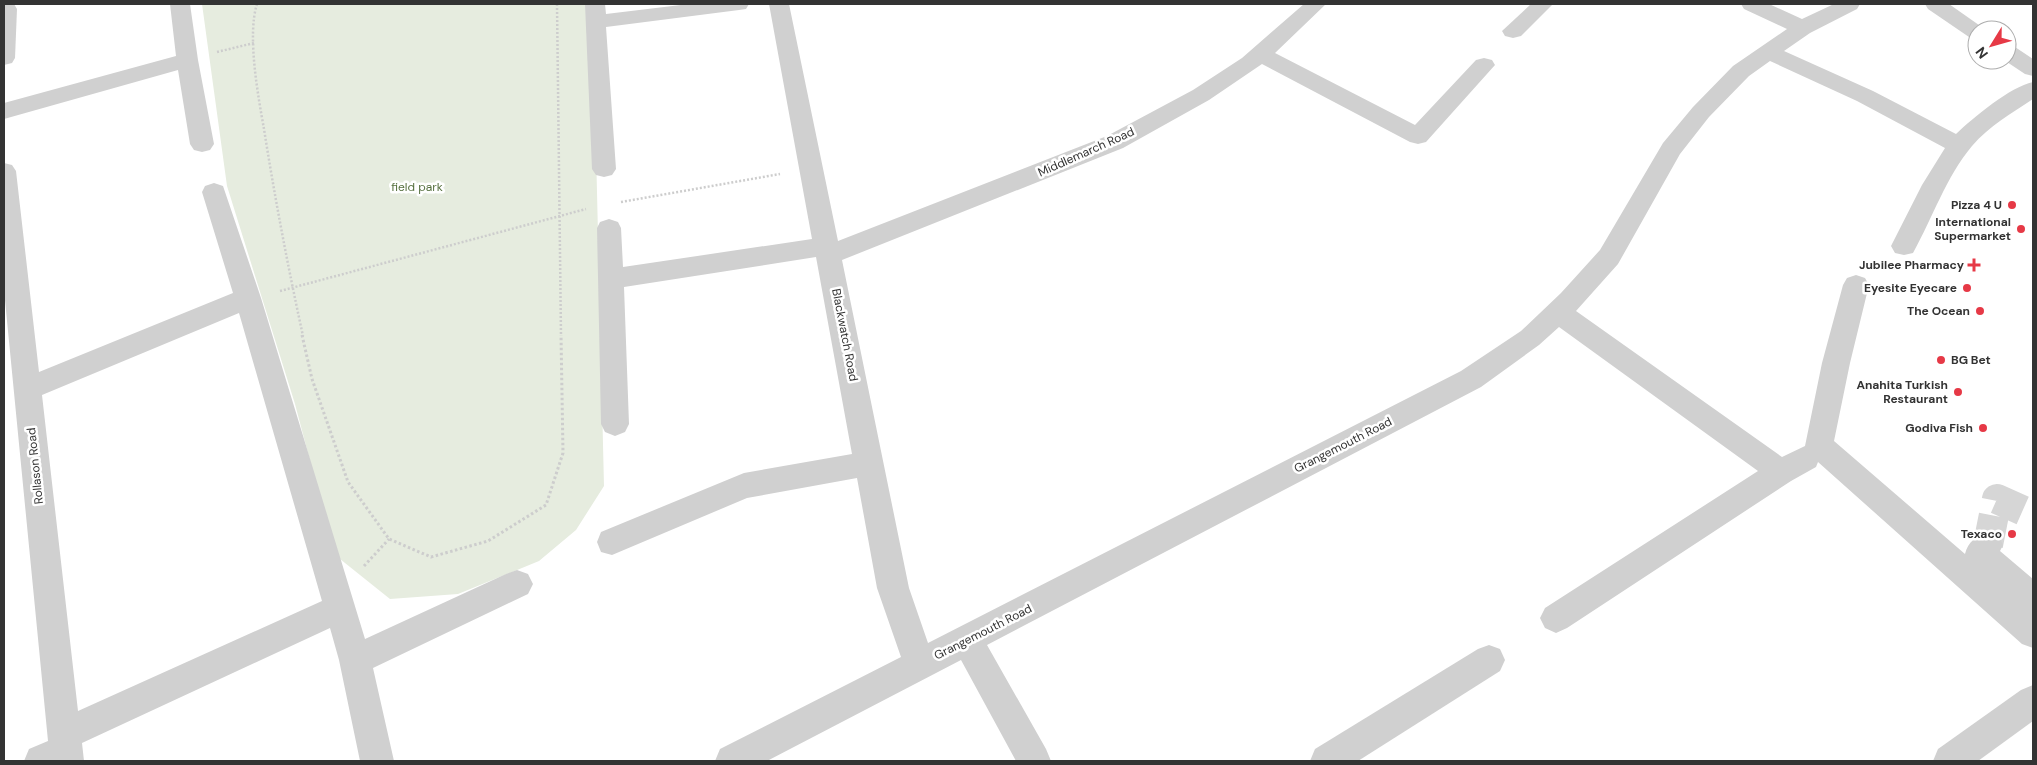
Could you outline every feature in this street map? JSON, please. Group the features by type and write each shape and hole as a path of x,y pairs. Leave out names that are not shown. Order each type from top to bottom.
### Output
{"street":[{"path":"180,4 187,60 202,144"},
{"path":"604,169 595,13 740,4"},
{"name":"Blackwatch Road","path":"779,4 829,250 893,588 920,664"},
{"name":"Middlemarch Road","path":"611,279 829,250 1115,142 1201,95 1250,63 1316,4"},
{"path":"1513,31 1543,4"},
{"path":"1751,4 1774,13 1802,28"},
{"name":"Grangemouth Road","path":"732,761 1471,379 1530,338 1558,312 1609,257 1671,149 1701,112 1741,71 1802,28 1850,4"},
{"path":"1935,4 1967,25"},
{"path":"4,58 7,8"},
{"path":"1768,52 1865,96 1960,146"},
{"path":"1260,54 1418,136 1484,65"},
{"path":"2017,59 2033,70"},
{"path":"4,111 187,60"},
{"path":"1904,246 1949,160 1971,132 1988,118 2033,89"},
{"name":"Rollason Road","path":"4,171 27,389 60,752"},
{"path":"214,192 248,298 355,660 377,761"},
{"path":"609,228 615,424"},
{"path":"1856,285 1836,363 1819,445 2033,633"},
{"path":"27,389 248,298"},
{"path":"1558,312 1781,472"},
{"path":"1556,618 1781,472 1806,458"},
{"path":"612,542 744,486 870,463"},
{"path":"1988,545 1980,553 2033,598"},
{"path":"355,660 517,584"},
{"path":"60,752 340,608"},
{"path":"967,640 1034,761"},
{"path":"1327,761 1489,660"},
{"path":"1950,761 2033,701"}],"path":[{"path":"257,4 253,17 257,88 291,289 312,379 348,482 389,539 431,557 488,542 546,505 563,453 557,4"},
{"path":"187,60 255,43"},
{"path":"616,202 813,170"},
{"path":"291,289 588,209"}],"green space":[{"name":"field park","path":"202,4 588,4 595,108 604,486 576,530 539,561 458,594 390,599 335,555 295,404 227,186"}],"tunnel":[{"path":"1988,545 1997,499 2033,515"}],"place":[{"name":"Pizza 4 U","path":"2012,205"},
{"name":"International Supermarket","path":"2021,229"},
{"name":"Jubilee Pharmacy","path":"1974,265"},
{"name":"Eyesite Eyecare","path":"1967,288"},
{"name":"The Ocean","path":"1980,311"},
{"name":"BG Bet","path":"1941,360"},
{"name":"Anahita Turkish Restaurant","path":"1958,392"},
{"name":"Godiva Fish","path":"1983,428"},
{"name":"Texaco","path":"2012,534"}]}
